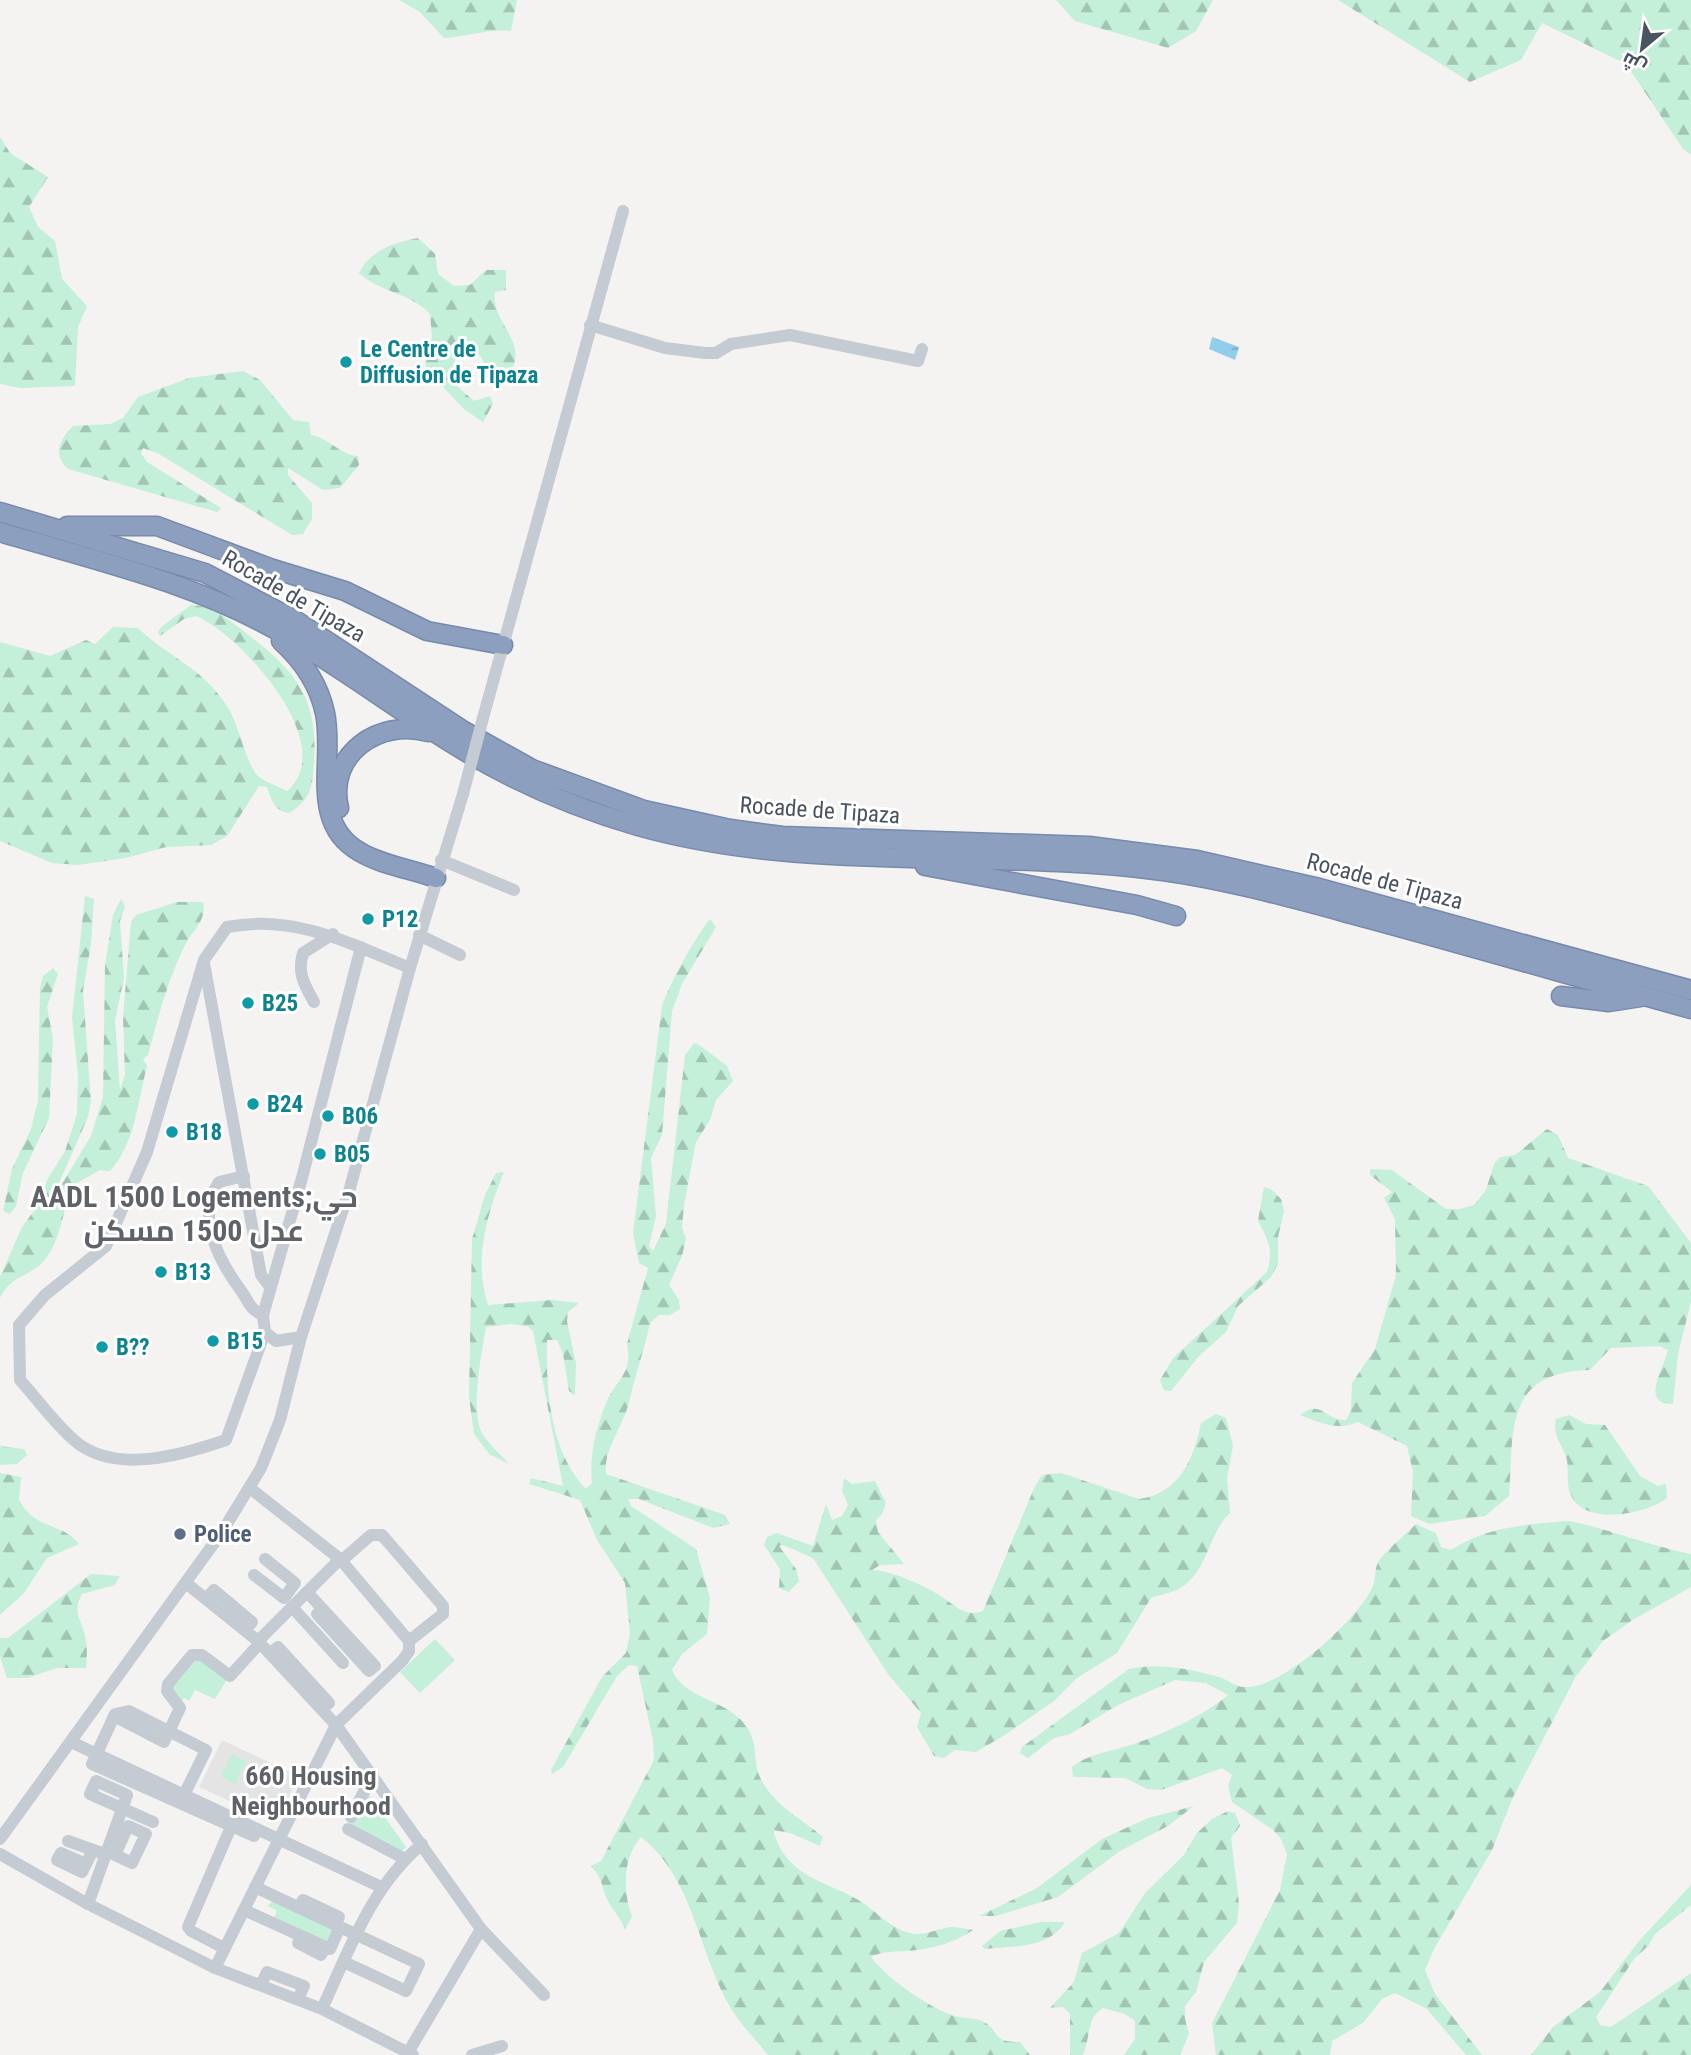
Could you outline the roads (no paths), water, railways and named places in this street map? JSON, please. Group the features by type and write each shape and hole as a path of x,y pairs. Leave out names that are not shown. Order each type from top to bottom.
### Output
{"highway":[{"name":"Rocade de Tipaza","path":"0,512 154,556 239,589 305,626 464,731 532,769 645,810 730,829 782,836 1089,846 1210,862 1315,887 1691,990"},
{"path":"49,526 157,526 270,568 345,591 427,631 503,645"},
{"name":"Rocade de Tipaza","path":"0,533 147,574 242,612 311,651 463,750 529,785 638,826 755,848 810,854 1075,862 1197,876 1325,907 1683,1007"},
{"path":"242,612 264,626 299,659 319,695 327,733 326,790 335,828 360,852 438,869"},
{"path":"438,869 362,840 341,814 337,797 339,778 356,748 370,736 387,729 419,730 437,735 463,750"},
{"path":"884,856 924,866 1138,905 1176,916"},
{"path":"1561,996 1609,1002 1645,996"},
{"path":"1683,1007 1691,1018"}],"street":[{"path":"0,1839 251,1489 280,1420 301,1338 350,1188 438,869 463,794 623,211"},
{"path":"590,325 665,348 716,354 732,344 790,335 918,361 922,349"},
{"path":"438,869 513,890"},
{"path":"361,947 302,1178 263,1315 265,1332 226,1440 181,1456 117,1460 76,1442 20,1380 19,1325 45,1295 106,1246 147,1152 204,960 227,927 254,922 333,934 410,968"},
{"path":"314,1002 300,975 303,953 333,934"},
{"path":"419,935 460,955"},
{"path":"204,960 261,1275 270,1287"},
{"path":"244,1176 219,1182 210,1196 208,1210 216,1251 227,1274 253,1311 263,1315"},
{"path":"265,1332 276,1340 301,1338"},
{"path":"251,1489 340,1560 355,1576 405,1636 407,1656"},
{"path":"381,1887 257,1829 233,1822 92,1764 114,1716 164,1742 180,1708 167,1691 168,1684 192,1655 202,1655 230,1676 297,1597 371,1535 383,1536 444,1608 443,1614 421,1632 405,1636"},
{"path":"265,1559 295,1583 297,1597 343,1663"},
{"path":"254,1575 284,1598 297,1597 323,1609 375,1666 369,1671 317,1614 323,1609"},
{"path":"186,1583 208,1597 246,1629 336,1725 481,1929 544,1995"},
{"path":"215,1968 336,1725 419,1643 421,1632"},
{"path":"169,1731 206,1750 184,1795"},
{"path":"71,1742 184,1795 233,1822"},
{"path":"373,1774 350,1823 405,1859"},
{"path":"88,1904 108,1854 122,1808 137,1822 153,1822"},
{"path":"86,1864 108,1854 137,1822"},
{"path":"224,1948 188,1927 233,1822"},
{"path":"68,1841 108,1854"},
{"path":"322,2009 381,1887 422,1844"},
{"path":"0,1854 88,1904 215,1968 322,2009 411,2053 481,1929"},
{"path":"244,1910 289,1930 285,1936 321,1955 325,1947 330,1949 339,1917 303,1900 299,1908 255,1887"},
{"path":"338,1926 419,1964 406,1991 344,1962"},
{"path":"472,2055 502,2046"}],"water":[{"path":"1212,337 1239,347 1235,360 1209,349"}],"place":[{"name":"Le Centre de Diffusion de Tipaza","path":"346,362"},
{"name":"P12","path":"368,919"},
{"name":"B25","path":"248,1003"},
{"name":"B24","path":"253,1104"},
{"name":"B06","path":"328,1116"},
{"name":"B18","path":"172,1132"},
{"name":"B05","path":"320,1154"},
{"name":"B13","path":"161,1272"},
{"name":"B15","path":"213,1341"},
{"name":"B??","path":"102,1347"},
{"name":"Police","path":"180,1534"}],"district":[{"name":"AADL 1500 Logements;حي عدل 1500 مسكن","path":"194,1214"},
{"name":"660 Housing Neighbourhood","path":"311,1791"}]}
